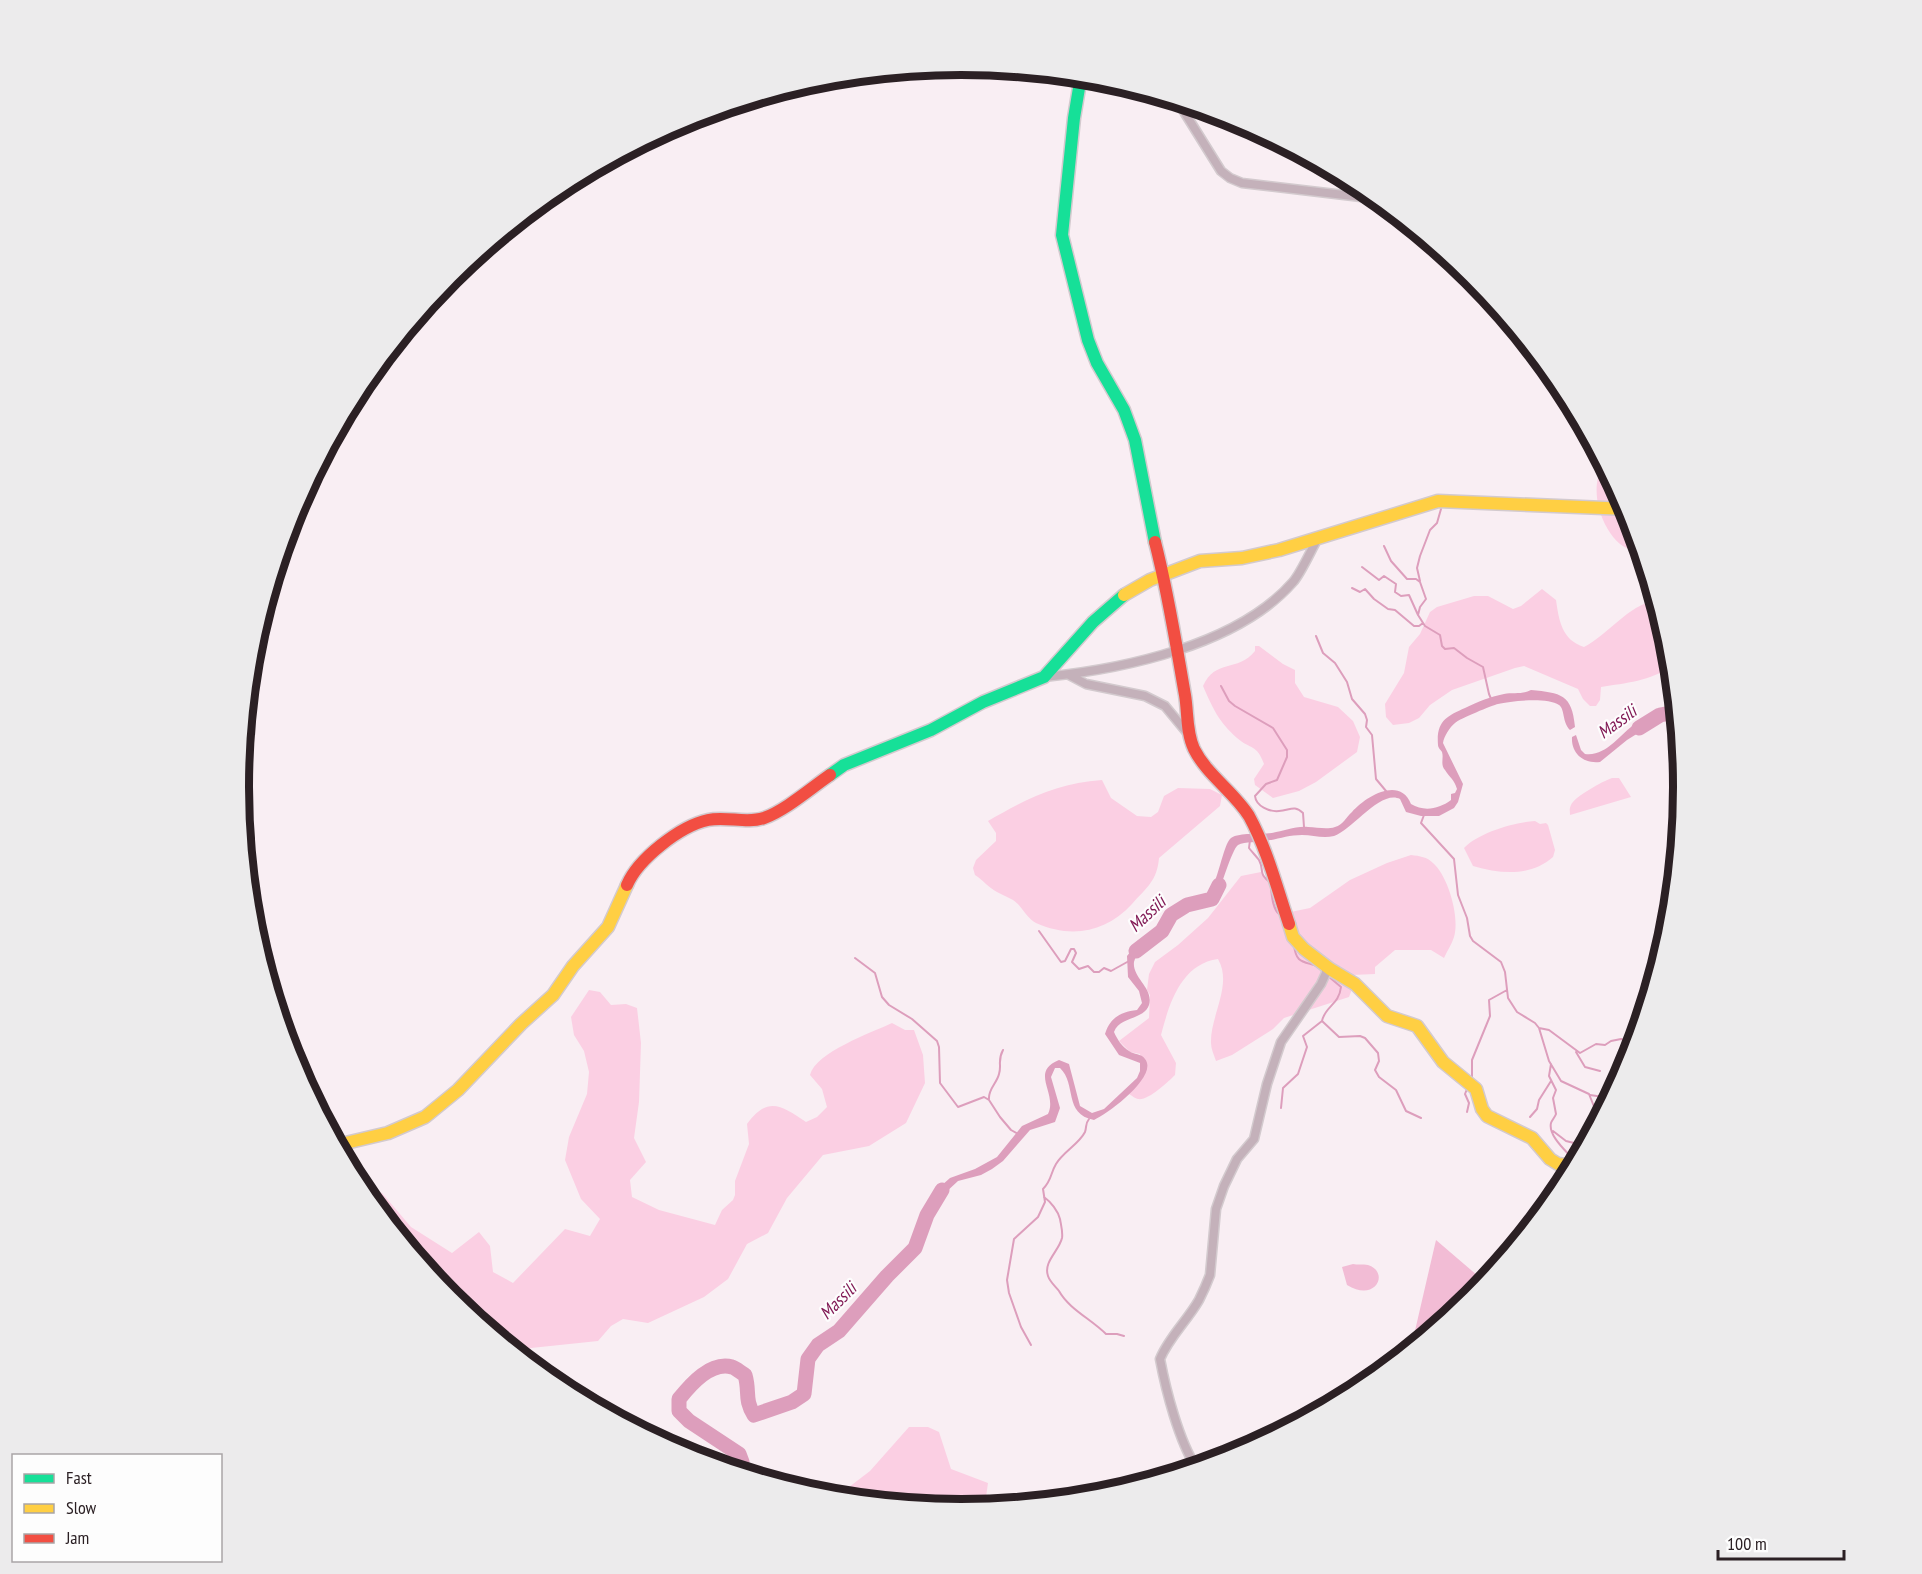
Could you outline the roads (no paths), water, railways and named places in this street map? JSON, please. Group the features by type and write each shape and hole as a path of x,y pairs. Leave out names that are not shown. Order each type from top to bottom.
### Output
{"street":[{"path":"1079,85 1062,235 1088,340 1097,363 1124,410 1135,440 1148,513 1164,574 1194,748 1205,765 1248,815 1269,864 1293,937 1326,966 1355,984 1386,1016 1417,1026 1443,1062 1476,1089 1482,1109 1487,1116 1532,1138 1550,1159 1564,1165"},
{"path":"1184,111 1221,171 1230,178 1242,183 1359,197"},
{"path":"1044,677 1093,622 1121,597 1164,574 1200,561 1242,558 1279,550 1437,501 1616,508"},
{"path":"344,1143 388,1133 425,1117 458,1090 521,1024 553,995 573,966 608,927 631,875 655,850 680,832 708,820 761,819 773,814 844,765 931,730 983,702 1044,677 1134,663 1218,634 1256,614 1295,581 1318,538"},
{"path":"1068,675 1086,684 1144,696 1165,706 1191,738"},
{"path":"1192,1460 1172,1404 1160,1359 1178,1327 1198,1302 1207,1283 1210,1275 1216,1209 1224,1186 1237,1159 1254,1139 1267,1084 1281,1042 1321,984 1326,973 1326,966"}],"waterway":[{"path":"1420,581 1417,568 1420,556 1430,530 1437,523 1441,509"},
{"path":"1384,546 1391,561 1407,579 1416,579 1420,582 1426,599 1418,615 1425,626 1440,635 1442,646 1445,649 1454,648 1483,667 1492,701"},
{"path":"1362,567 1379,580 1384,576 1396,584 1395,592 1401,596 1409,595 1418,615"},
{"path":"1352,588 1360,592 1365,589 1374,599 1388,609 1395,610 1414,626 1423,623"},
{"path":"1316,636 1323,653 1335,663 1347,682 1352,699 1365,714 1366,727 1372,735 1376,779 1386,791"},
{"path":"1221,686 1229,701 1235,706 1273,728 1287,750 1287,757 1277,780 1266,784 1255,796 1256,800 1264,808 1275,811 1294,808 1300,810 1303,813 1304,827"},
{"name":"Massili","path":"1639,728 1660,715 1669,713"},
{"path":"1424,815 1421,823 1454,859 1458,895 1467,918 1470,936 1473,941 1501,962 1505,972 1508,998 1517,1012 1539,1028 1549,1061 1561,1081 1589,1094 1596,1110"},
{"path":"1250,840 1249,848 1259,860 1264,877 1271,883"},
{"name":"Massili","path":"1136,951 1162,931 1171,915 1187,905 1212,899 1219,885"},
{"path":"1271,889 1274,906 1279,914"},
{"path":"1039,931 1061,962 1065,961 1071,949 1074,949 1076,953 1072,962 1079,969 1088,966 1094,972 1099,972 1104,968 1111,971 1129,961"},
{"path":"1294,945 1298,958 1317,966"},
{"path":"855,958 875,973 882,997 889,1005 912,1019 937,1041 940,1083 958,1107 984,1097 989,1100 1011,1130 1018,1134"},
{"path":"1328,976 1341,987 1338,998 1326,1012 1322,1021 1339,1037 1360,1036 1365,1038 1378,1053 1379,1061 1375,1070 1379,1077 1396,1090 1406,1111 1421,1118"},
{"path":"1472,1078 1472,1060 1490,1016 1489,1000 1507,990"},
{"path":"1281,1108 1283,1088 1298,1074 1307,1047 1303,1036 1322,1021"},
{"path":"1539,1028 1549,1030 1580,1053 1596,1044 1605,1045 1611,1041 1626,1040"},
{"path":"989,1099 999,1074 1000,1057 1003,1050"},
{"path":"1576,1052 1585,1067 1600,1071"},
{"path":"1551,1064 1549,1076 1556,1090 1553,1098 1556,1114 1551,1128 1558,1142 1570,1156"},
{"path":"1530,1117 1537,1109 1539,1100 1551,1081"},
{"path":"1467,1089 1465,1094 1469,1103 1467,1112"},
{"path":"1590,1095 1602,1097"},
{"path":"1031,1345 1021,1327 1009,1293 1007,1280 1014,1239 1038,1217 1045,1202 1043,1189 1059,1160 1085,1132 1089,1119"},
{"path":"1553,1131 1566,1141 1574,1143"},
{"name":"Massili","path":"741,1464 739,1454 689,1421 679,1411 679,1399 702,1375 724,1366 734,1368 745,1375 748,1400 754,1415 792,1402 804,1394 808,1359 818,1345 839,1331 915,1248 927,1215 942,1190"},
{"path":"1044,1197 1058,1213 1062,1233 1060,1243 1049,1261 1047,1271 1050,1280 1068,1303 1106,1334 1124,1336"}]}
